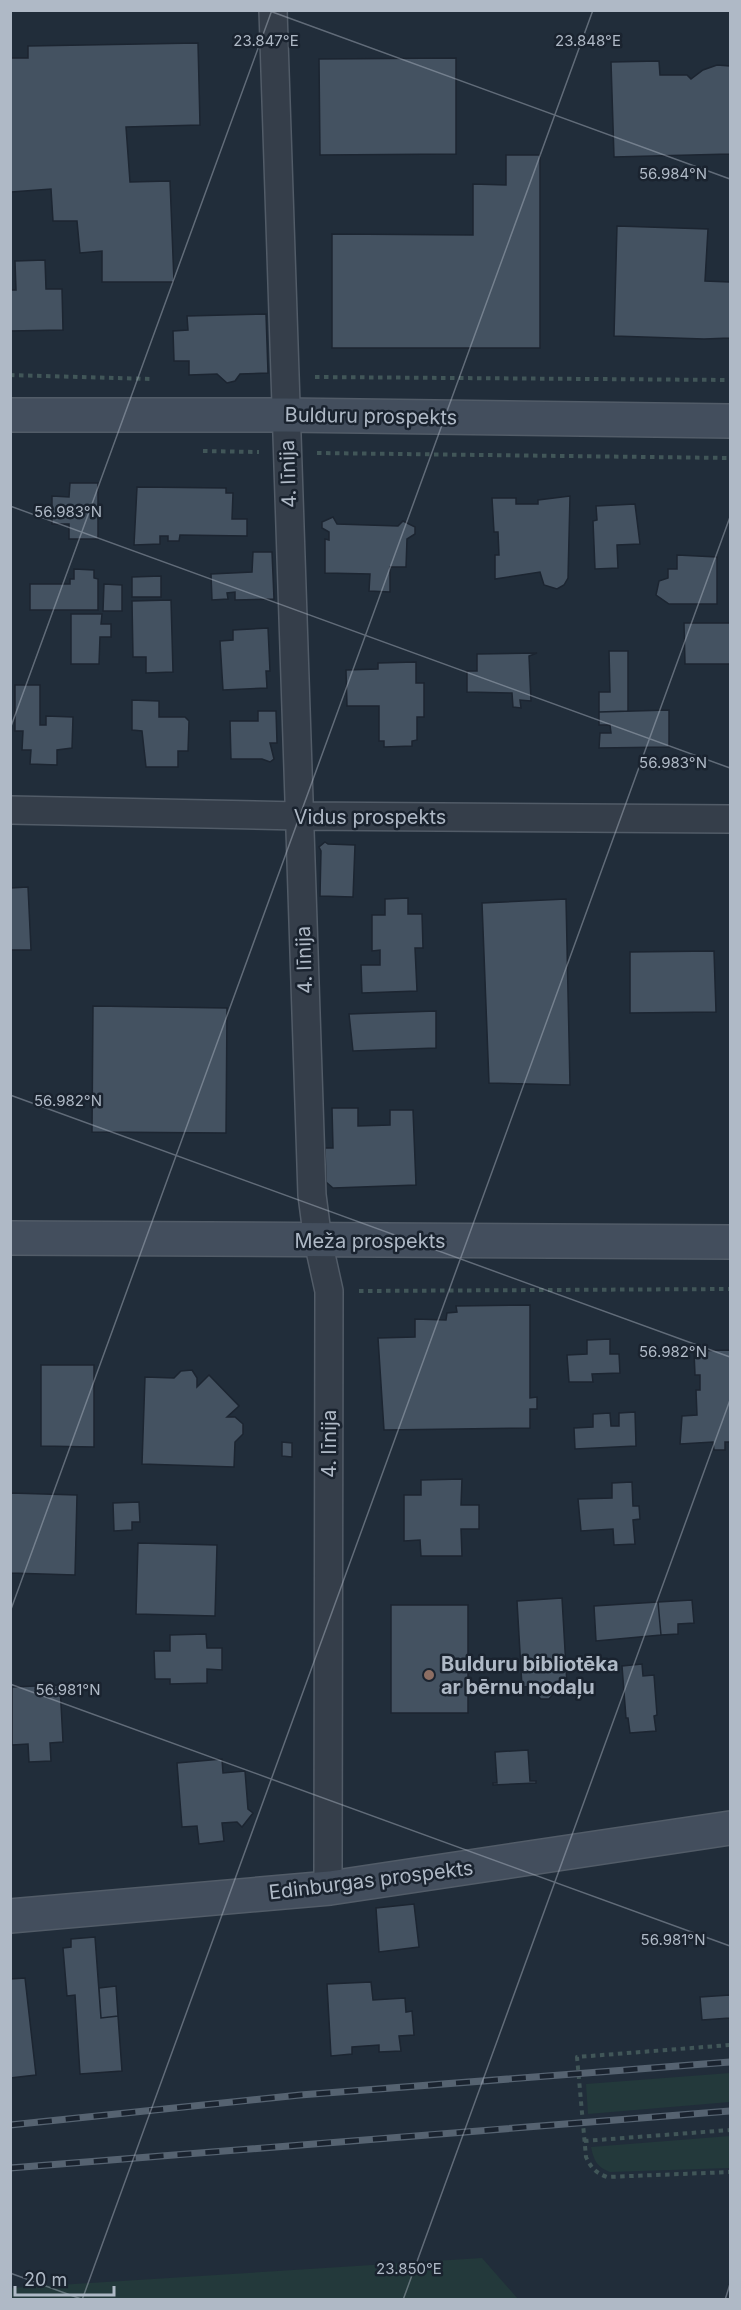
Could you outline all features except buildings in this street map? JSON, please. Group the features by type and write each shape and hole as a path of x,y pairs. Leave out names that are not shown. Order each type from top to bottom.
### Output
{"street":[{"name":"4. līnija","path":"273,21 312,1195 318,1241 329,1292 328,1872 330,1888"},
{"name":"Bulduru prospekts","path":"10,415 286,415 730,421"},
{"name":"Vidus prospekts","path":"10,810 299,816 730,819"},
{"name":"Meža prospekts","path":"10,1238 730,1242"},
{"name":"Edinburgas prospekts","path":"10,1916 330,1888 730,1827"}],"path":[{"path":"195,451 730,458"},
{"path":"329,1292 730,1289"},
{"path":"730,2044 577,2057 586,2157 590,2167 597,2174 607,2177 730,2172"},
{"path":"584,2141 730,2130"}],"green space":[{"path":"730,2073 730,2102 588,2114 586,2084"},
{"path":"730,2136 730,2168 610,2172 597,2163 591,2147"},
{"path":"482,2258 518,2299 11,2299 11,2288"}],"railway":[{"path":"10,2125 300,2095 730,2062"},
{"path":"10,2168 730,2111"}],"place":[{"name":"Bulduru bibliotēka ar bērnu nodaļu","path":"429,1675"}]}
